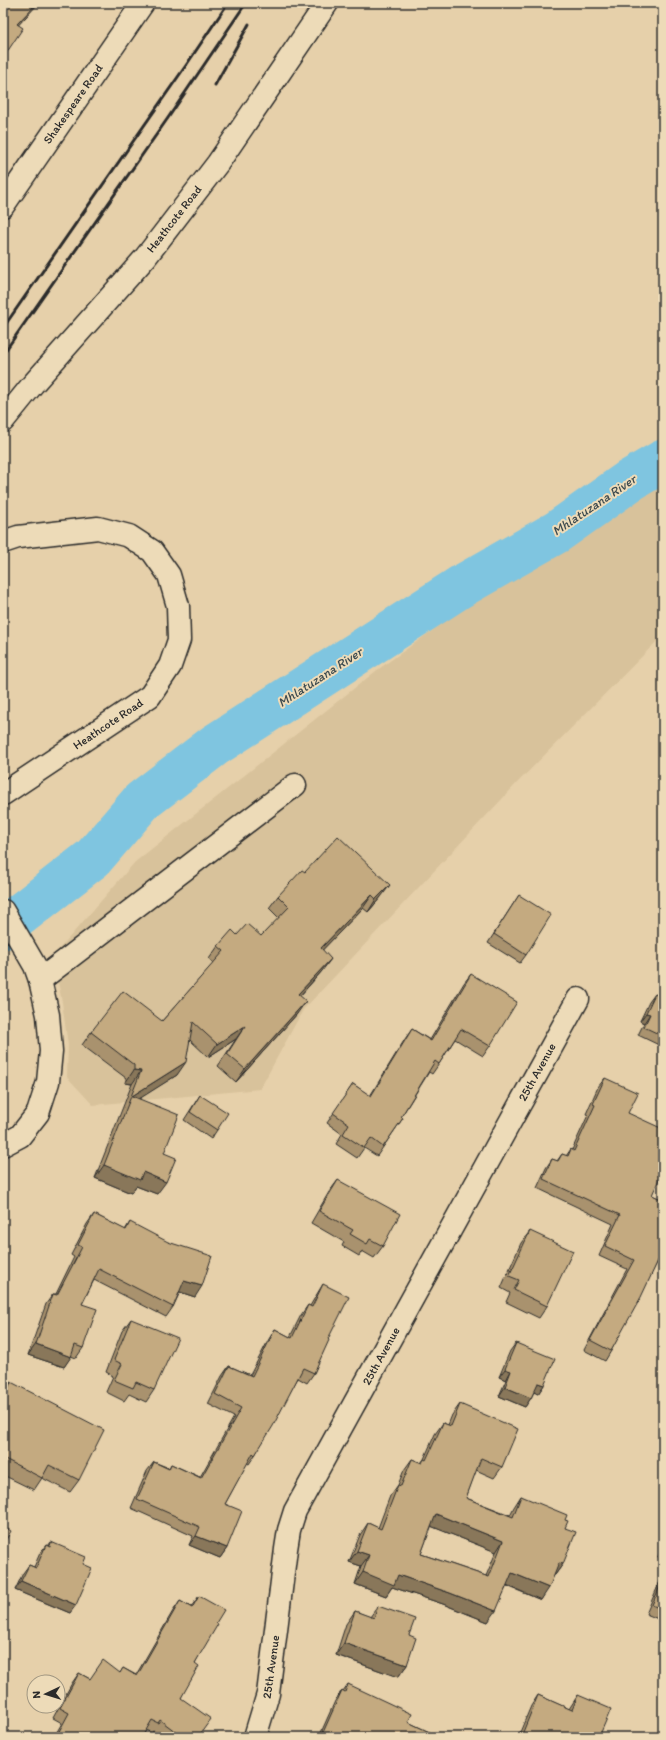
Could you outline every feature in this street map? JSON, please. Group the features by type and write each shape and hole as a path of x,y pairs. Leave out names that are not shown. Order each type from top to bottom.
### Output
{"street":[{"name":"Shakespeare Road","path":"3,206 143,3"},
{"name":"Heathcote Road","path":"3,421 33,384 145,258 218,163 328,3"},
{"name":"Heathcote Road","path":"3,542 18,537 98,528 129,536 152,551 169,575 178,606 179,640 170,666 150,696 3,794"},
{"path":"38,973 295,785"},
{"path":"3,911 38,973 48,1015 51,1051 48,1082 38,1113 20,1136 3,1145"},
{"name":"25th Avenue","path":"255,1737 268,1694 286,1549 295,1512 578,999"}],"shaded area":[{"path":"663,473 663,635 518,782 303,1010 260,1089 93,1105 67,1077 68,1045 62,1002 53,956 135,862 376,671 580,524"}],"building":[{"path":"3,3 37,3 17,24 23,28 3,58"},
{"path":"338,836 390,885 376,899 372,895 321,948 331,959 298,994 306,1001 245,1069 227,1054 245,1026 217,1044 193,1022 186,1062 132,1096 179,1115 164,1153 176,1158 166,1182 143,1172 140,1180 104,1165 141,1071 134,1070 134,1065 91,1032 123,991 162,1021 224,951 218,946 232,930 237,935 247,924 261,936 289,907 278,896 302,870 305,872"},
{"path":"519,895 551,915 526,955 494,934"},
{"path":"471,974 517,1002 490,1046 461,1029 439,1064 435,1061 401,1117 403,1118 383,1147 371,1138 364,1148 343,1134 349,1124 333,1113 353,1084 371,1096 412,1029 431,1041"},
{"path":"655,994 663,998 663,1036 644,1027 650,1014 646,1013"},
{"path":"605,1078 638,1093 628,1113 663,1129 663,1170 652,1195 663,1200 663,1250 641,1297 611,1351 590,1340 634,1260 605,1246 620,1215 543,1179 552,1159 558,1161 562,1154 568,1156 571,1149 574,1151 595,1105 593,1104"},
{"path":"200,1095 228,1113 217,1130 190,1112"},
{"path":"338,1180 400,1214 383,1246 370,1239 367,1244 350,1234 353,1230 319,1211"},
{"path":"94,1214 126,1230 130,1222 168,1242 212,1256 202,1286 184,1281 173,1307 99,1269 82,1304 97,1309 83,1348 75,1345 71,1357 36,1344 53,1294 57,1295 82,1247 78,1245"},
{"path":"530,1231 573,1251 547,1306 514,1290 519,1280 509,1276"},
{"path":"323,1284 349,1297 328,1339 329,1340 314,1373 303,1368 273,1426 255,1455 253,1453 225,1504 242,1511 227,1548 196,1536 200,1527 137,1499 154,1462 169,1469 171,1464 201,1478 241,1408 215,1394 229,1366 252,1376 275,1329 292,1338 308,1305 312,1307"},
{"path":"131,1319 178,1338 154,1390 136,1382 133,1388 114,1380 122,1364 114,1360"},
{"path":"516,1343 555,1359 544,1385 538,1383 531,1398 505,1387 511,1371 505,1369"},
{"path":"11,1382 104,1430 79,1480 49,1465 42,1478 3,1458 3,1399"},
{"path":"460,1404 518,1429 502,1467 481,1458 466,1498 513,1517 521,1496 567,1515 565,1520 568,1521 565,1528 576,1532 563,1564 559,1563 549,1588 512,1573 496,1611 398,1575 394,1585 363,1572 369,1555 357,1551 368,1523 381,1529 398,1485 401,1486 412,1459 422,1463 424,1459 426,1460 443,1423 451,1426","holes":["436,1514 503,1541 489,1577 421,1554"]},
{"path":"3,1526 11,1531 3,1545"},
{"path":"51,1542 86,1557 83,1564 92,1568 76,1605 21,1581 29,1565 36,1568 46,1545 50,1547"},
{"path":"663,1579 663,1610 652,1605"},
{"path":"199,1596 224,1610 216,1623 218,1624 195,1663 199,1666 181,1698 211,1719 198,1737 183,1737 160,1720 158,1723 152,1720 142,1737 56,1737 69,1713 66,1711 66,1697 79,1673 90,1679 103,1660 120,1673 123,1668 137,1676 180,1601 192,1608"},
{"path":"378,1606 415,1619 409,1635 416,1638 407,1665 344,1643 355,1611 374,1618"},
{"path":"348,1684 412,1714 408,1722 440,1737 377,1737 371,1734 369,1737 321,1737 342,1690 345,1692"},
{"path":"538,1695 572,1710 578,1695 611,1709 599,1737 521,1737"},
{"path":"3,1709 7,1712 3,1719"}],"waterway":[{"name":"Mhlatuzana River","path":"3,928 93,858 142,801 215,745 460,587 557,532 629,481 663,461"}],"railway":[{"path":"3,328 228,3"},
{"path":"3,354 168,118 246,3"},
{"path":"215,85 249,24"}]}
